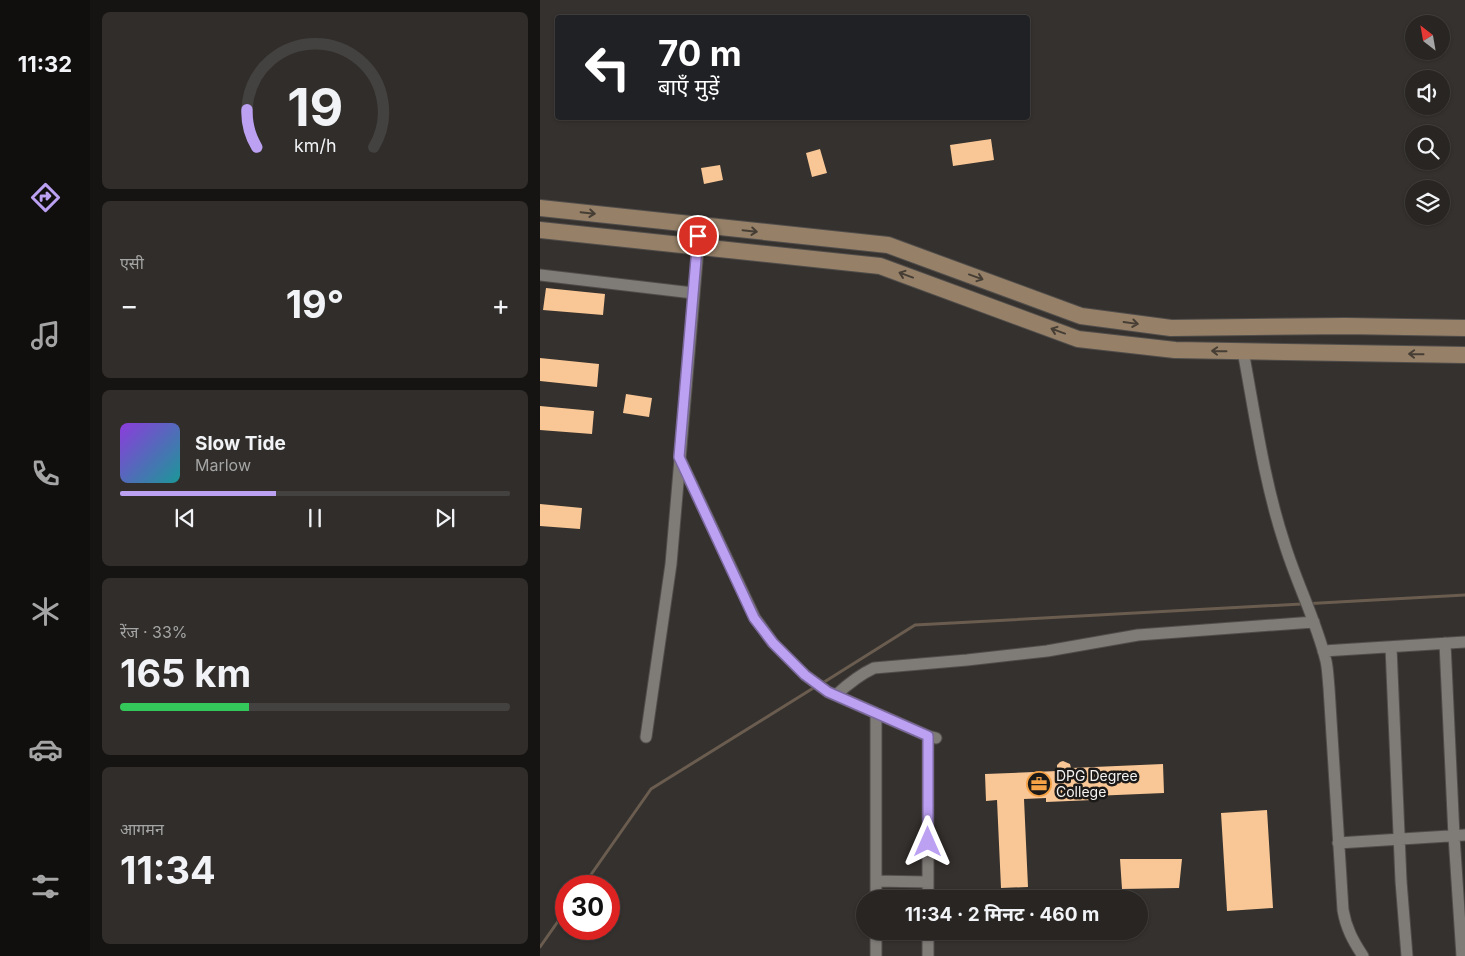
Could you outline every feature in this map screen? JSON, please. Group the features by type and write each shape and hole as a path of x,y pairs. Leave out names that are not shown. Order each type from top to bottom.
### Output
{"main road":[{"path":"540,208 888,245 1081,316 1171,328 1346,326 1465,328"},
{"path":"540,230 880,266 1078,338 1175,350 1465,355"},
{"path":"1012,314 1018,293"}],"street":[{"path":"646,737 670,564 700,226"},
{"path":"540,275 693,293"},
{"path":"1243,351 1275,511 1302,595 1310,610 1327,663 1343,910 1351,937 1363,956"},
{"path":"679,457 754,618 773,643 805,675 832,694 932,736 928,890"},
{"path":"832,694 863,673 874,668 1047,651 1138,635 1314,622"},
{"path":"1323,651 1465,642"},
{"path":"1445,643 1460,836 1462,956"},
{"path":"1390,647 1401,881 1407,956"},
{"path":"876,713 876,890"},
{"path":"1338,843 1460,836"},
{"path":"876,881 928,882"},
{"path":"876,940 876,956"},
{"path":"928,940 928,956"}],"building":[{"path":"991,139 994,160 953,166 950,145"},
{"path":"820,149 827,173 812,177 806,153"},
{"path":"720,165 723,180 704,184 701,168"},
{"path":"546,288 605,294 603,315 543,310"},
{"path":"540,358 599,364 597,387 540,381"},
{"path":"626,394 652,398 649,417 623,413"},
{"path":"540,406 594,411 592,434 540,430"},
{"path":"540,504 582,508 580,529 540,526"},
{"path":"1063,761 1070,764 1071,768 1163,764 1164,793 1093,796 1093,800 1046,802 1046,798 1024,799 1028,887 1001,888 997,800 986,801 985,774 1057,771 1057,765"},
{"path":"1267,810 1273,908 1227,911 1221,813"},
{"path":"1120,859 1182,859 1179,888 1122,889"}],"waterway":[{"path":"821,684 915,625 1465,595"},
{"path":"591,875 651,789 815,687"},
{"path":"540,947 555,926"}],"place":[{"name":"DPG Degree College","path":"1039,784"}],"route":[{"path":"698,236 679,457 754,618 773,643 805,675 828,692 928,736 928,842"}]}
